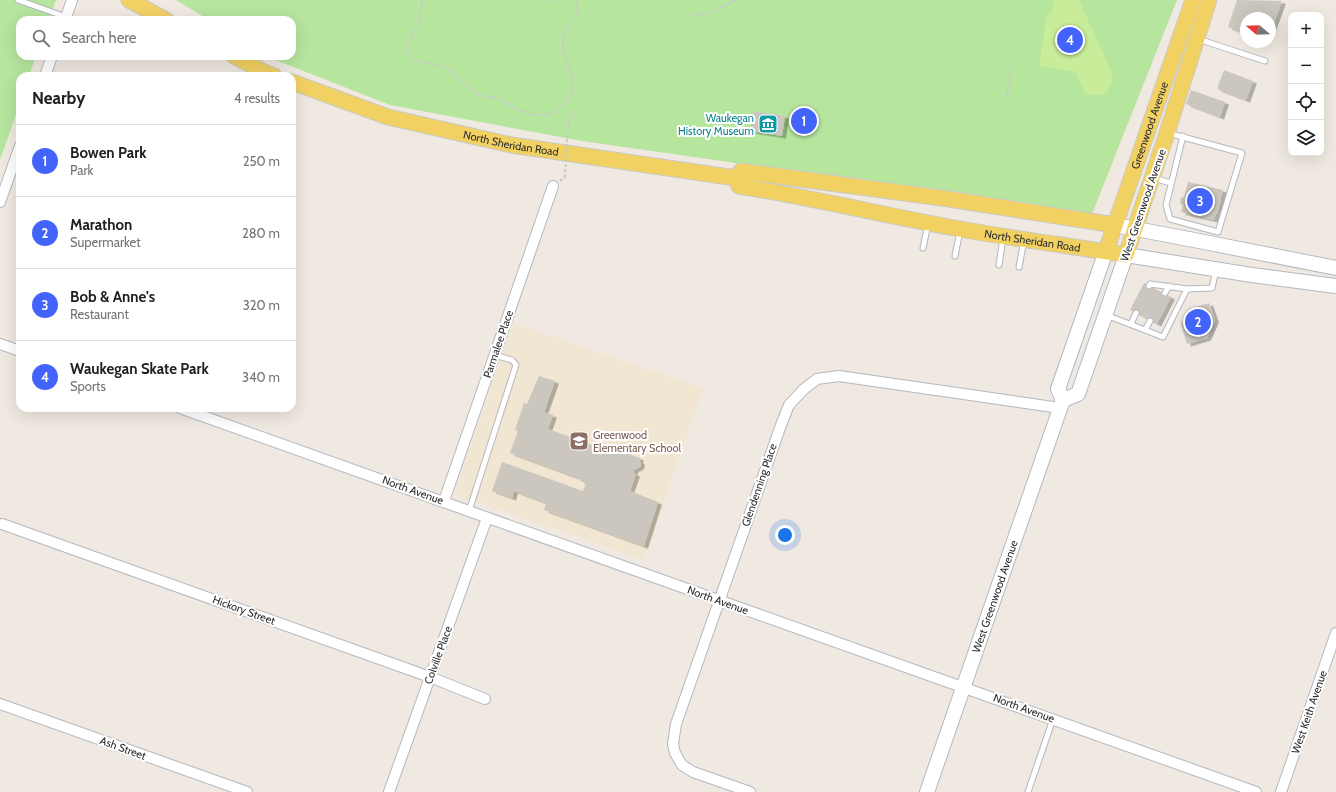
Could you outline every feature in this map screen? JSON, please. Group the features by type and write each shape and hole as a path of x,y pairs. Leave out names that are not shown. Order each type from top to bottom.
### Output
{"main road":[{"path":"130,0 159,16"},
{"name":"Greenwood Avenue","path":"1106,251 1193,0"},
{"name":"West Greenwood Avenue","path":"1126,254 1167,133 1209,0"},
{"path":"242,60 264,72"},
{"name":"North Sheridan Road","path":"296,83 388,117 511,145 736,178"},
{"name":"North Sheridan Road","path":"736,178 742,171 942,198 1115,226"},
{"name":"North Sheridan Road","path":"736,178 739,186 828,202 928,223 1003,236 1126,254"}],"street":[{"path":"66,16 72,0"},
{"path":"46,72 51,60"},
{"path":"0,202 16,157"},
{"name":"Parmalee Place","path":"444,501 553,186"},
{"name":"North Sheridan Road","path":"1115,226 1196,234 1336,268"},
{"name":"West Greenwood Avenue","path":"927,792 1062,404 1058,389 1106,251"},
{"name":"North Sheridan Road","path":"1126,254 1216,269 1336,286"},
{"name":"West Greenwood Avenue","path":"1062,404 1078,394 1126,254"},
{"path":"0,344 16,350"},
{"name":"Glendenning Place","path":"750,792 693,772 682,765 675,753 673,744 676,724 780,425 789,405 804,389 817,379 839,376 1062,404"},
{"name":"North Avenue","path":"191,412 1256,792"},
{"name":"Colville Place","path":"389,792 487,518"},
{"name":"Hickory Street","path":"2,524 430,677 485,699"},
{"name":"West Keith Avenue","path":"1281,792 1336,633"},
{"name":"Ash Street","path":"0,704 247,792"}],"lane":[{"path":"18,0 58,16"},
{"path":"1197,39 1265,60"},
{"path":"1167,133 1183,136 1242,153 1218,232 1196,234 1170,219 1166,205 1183,136"},
{"path":"1152,178 1171,183"},
{"path":"923,248 928,223"},
{"path":"955,256 960,229"},
{"path":"999,265 1003,236"},
{"path":"1020,267 1024,239"},
{"path":"1149,286 1150,284 1187,289 1212,288 1216,269"},
{"path":"1165,294 1169,286"},
{"path":"1105,314 1163,337 1187,289"},
{"path":"1131,324 1136,313"},
{"path":"1146,330 1150,321"},
{"path":"469,511 516,365 512,360 494,355"},
{"path":"1028,792 1053,719"}],"path":[{"path":"422,0 419,25 411,35 407,49 415,60 443,67 452,71 467,87 478,95 500,99 516,109 534,115 545,115 554,112 568,100 572,90 572,78 563,51 563,40 566,32 576,19 578,12 576,0"},
{"path":"691,15 709,13 737,0"},
{"path":"1007,96 1011,68"},
{"path":"565,177 570,116 574,111"}],"shaded area":[{"name":"Greenwood Elementary School","path":"513,323 703,388 644,560 454,494"}],"green space":[{"path":"0,0 56,0 50,16 16,16 16,60 35,60 30,72 16,72 16,114 0,160"},
{"path":"176,0 1177,0 1092,214 582,141 390,105 276,60 296,60 296,16 202,16"},
{"path":"1054,0 1079,0 1112,73 1111,84 1106,93 1093,95 1085,92 1076,73 1039,66 1047,14 1052,11"}],"building":[{"path":"1237,0 1282,1 1276,18 1276,12 1240,12 1240,32 1228,27"},
{"path":"1224,70 1253,81 1246,100 1217,89"},
{"path":"1191,90 1225,102 1220,117 1186,104"},
{"name":"Waukegan History Museum","path":"753,111 785,116 782,136 750,131"},
{"path":"1188,182 1223,190 1214,220 1181,212 1183,205 1180,204 1181,197 1184,198"},
{"path":"1144,283 1171,297 1157,324 1130,310"},
{"path":"1209,303 1215,320 1207,338 1187,344 1181,324 1189,309"},
{"path":"539,376 555,381 544,412 553,415 548,429 604,449 605,446 640,458 640,467 634,470 633,473 636,474 630,491 658,502 644,546 544,510 546,503 514,491 512,498 492,491 502,462 583,491 586,483 580,481 581,479 510,453 518,431 515,430 524,403 527,404"}],"place":[{"name":"Waukegan Skate Park","path":"1070,40"},
{"name":"Bowen Park","path":"804,121"},
{"name":"Waukegan History Museum","path":"768,124"},
{"name":"Bob & Anne's","path":"1200,201"},
{"name":"Marathon","path":"1198,322"},
{"name":"Greenwood Elementary School","path":"579,441"}]}
